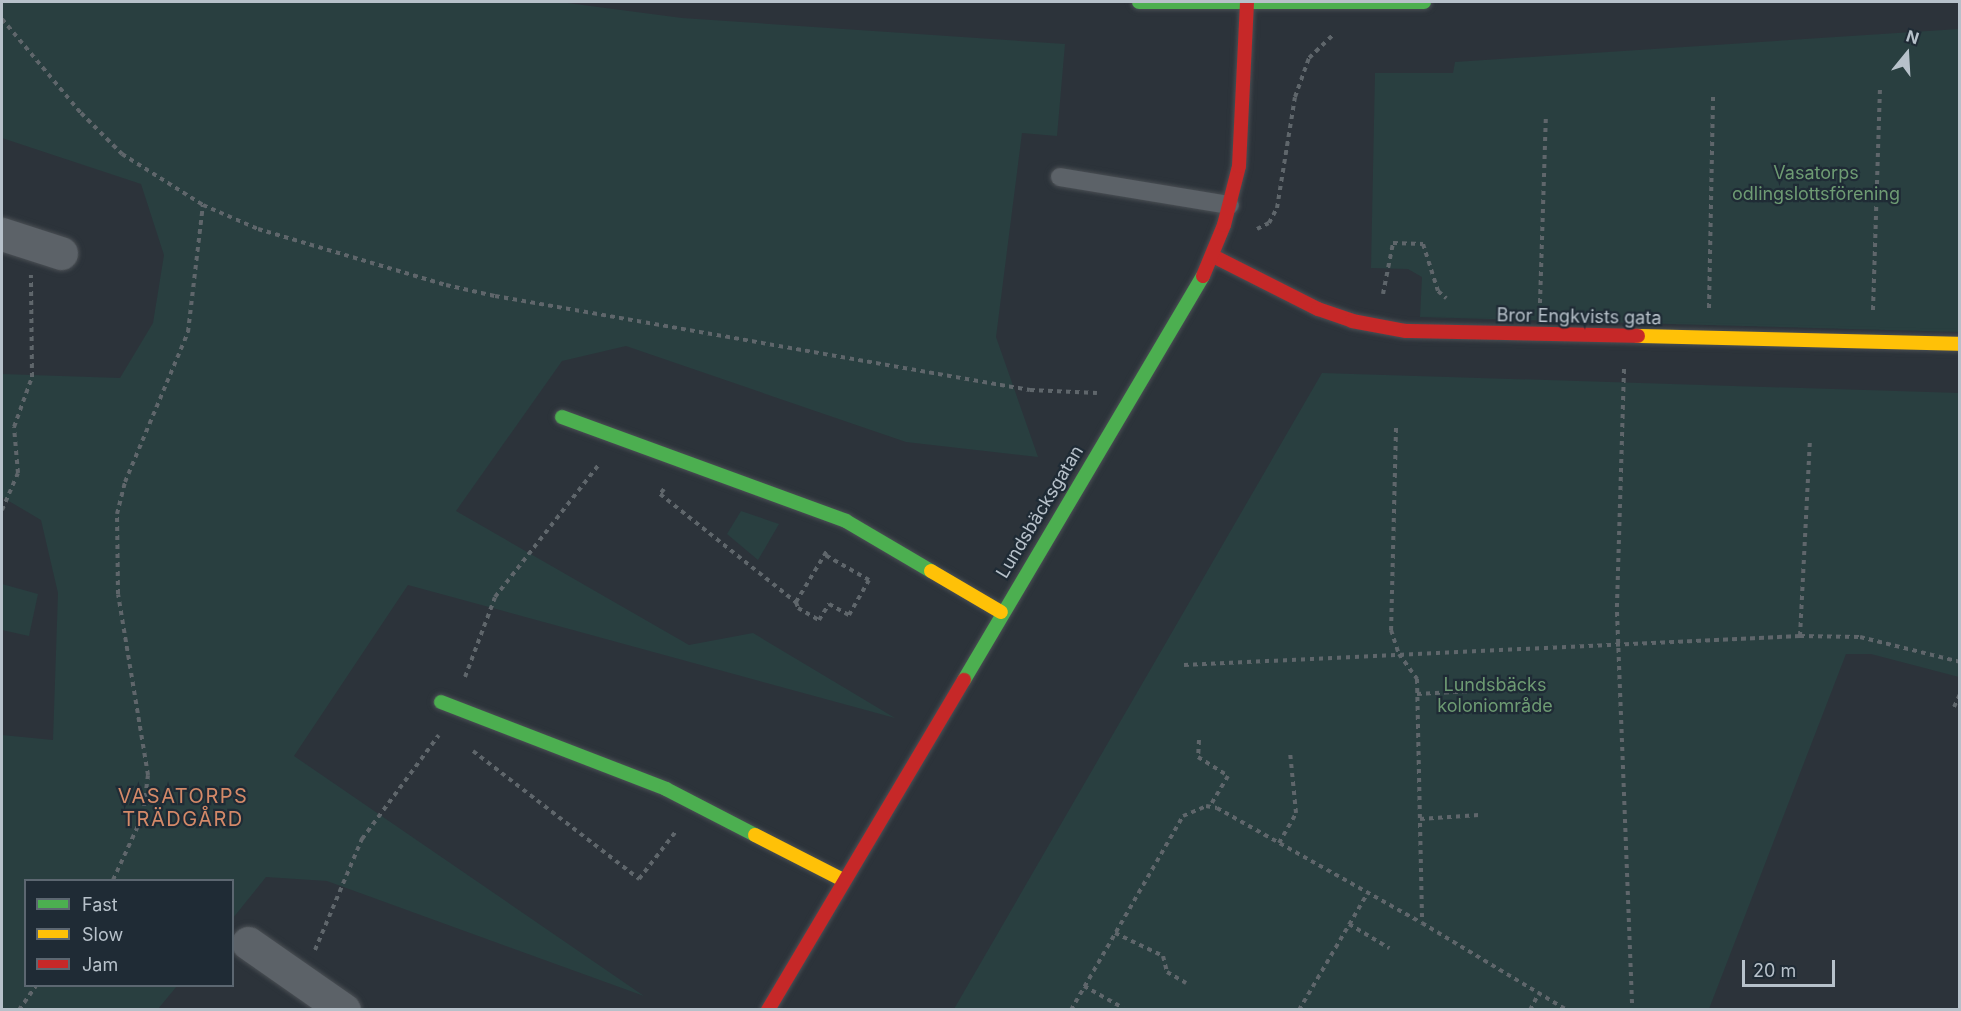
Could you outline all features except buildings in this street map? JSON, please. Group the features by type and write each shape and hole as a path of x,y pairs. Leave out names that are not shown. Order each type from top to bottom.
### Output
{"street":[{"path":"1138,2 1343,4 1424,2"},
{"name":"Lundsbäcksgatan","path":"768,1010 1213,256 1230,205 1240,155 1246,3"},
{"path":"2,234 61,253 16,254"},
{"name":"Bror Engkvists gata","path":"1213,256 1318,309 1377,327 1625,337 1959,344"},
{"path":"562,417 846,521 1001,612"},
{"path":"448,704 697,803 843,880"},
{"path":"248,943 304,979 344,1010"}],"lane":[{"path":"1060,177 1230,205"}],"path":[{"path":"1224,225 1253,231 1269,223 1277,208 1295,97 1309,58 1339,27 1343,4"},
{"path":"2,19 101,136 139,167 204,205 258,229 446,285 495,296 1030,390 1131,393"},
{"path":"1873,317 1880,86"},
{"path":"1709,312 1713,92"},
{"path":"1540,306 1546,117"},
{"path":"112,879 142,815 148,775 118,594 117,514 125,482 188,332 204,205"},
{"path":"2,510 18,473 14,427 32,377 16,254"},
{"path":"1625,337 1618,645 1632,1010"},
{"path":"1396,429 1390,630 1399,654 1417,679 1422,923"},
{"path":"304,979 362,839 444,728 448,704 495,597 619,439"},
{"path":"1800,636 1810,440"},
{"path":"684,462 660,494 796,602 798,608 819,620 829,604 849,615 868,580 825,555"},
{"path":"796,602 846,521"},
{"path":"1184,665 1800,636 1860,637 1934,653 1959,662"},
{"path":"1417,694 1473,691"},
{"path":"1954,707 1959,694"},
{"path":"1199,740 1198,757 1228,776 1210,806"},
{"path":"472,750 639,879 697,803"},
{"path":"1279,843 1296,813 1290,752"},
{"path":"1071,1010 1183,816 1198,806 1210,806 1422,923 1567,1010"},
{"path":"1420,819 1479,815"},
{"path":"1299,1010 1366,894"},
{"path":"1349,924 1389,948"},
{"path":"1115,933 1163,957 1167,972 1186,983"},
{"path":"1084,986 1123,1008"},
{"path":"19,1010 35,987"},
{"path":"1530,1010 1539,993"}],"green space":[{"path":"2,2 560,2 682,18 1065,44 1057,136 1022,133 996,337 1038,457 906,442 626,346 562,361 456,511 689,645 753,633 895,718 408,585 294,756 644,996 327,881 266,877 234,917 234,879 24,879 24,987 176,987 158,1009 2,1009 2,735 53,740 58,593 41,520 2,497 2,374 120,378 153,323 164,255 141,184 2,138"},
{"name":"Vasatorps odlingslottsförening","path":"1959,29 1959,332 1420,317 1422,277 1408,269 1371,268 1375,73 1453,73 1455,62"},
{"name":"Lundsbäcks koloniområde","path":"1322,373 1959,393 1959,677 1871,654 1846,654 1709,1009 954,1009"},
{"path":"741,511 779,524 758,560 727,534"},
{"path":"2,584 38,594 29,636 2,630"}],"traffic: fast":[{"path":"1139,2 1424,2"},
{"path":"964,680 1203,276"},
{"path":"562,417 846,521 931,571"},
{"path":"441,702 666,789 755,835"}],"traffic: slow":[{"path":"1638,336 1960,344"},
{"path":"931,571 1001,612"},
{"path":"755,835 843,880"}],"traffic: jam":[{"path":"1203,276 1224,225 1239,166 1247,2"},
{"path":"1213,256 1318,309 1352,321 1406,331 1638,336"},
{"path":"768,1010 964,680"}],"district":[{"name":"VASATORPS TRÄDGÅRD","path":"183,808"}]}
